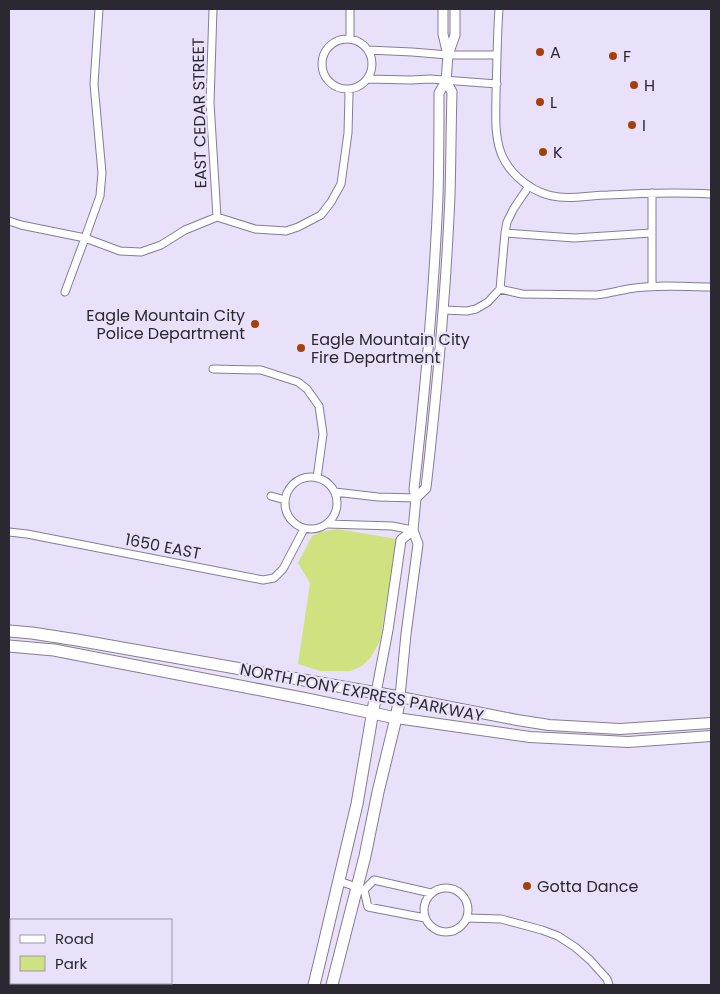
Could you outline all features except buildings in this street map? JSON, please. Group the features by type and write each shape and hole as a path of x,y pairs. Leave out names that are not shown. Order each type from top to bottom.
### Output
{"main road":[{"name":"NORTH PONY EXPRESS PARKWAY","path":"9,631 77,640 549,725 620,729 711,723"},
{"name":"NORTH PONY EXPRESS PARKWAY","path":"9,646 54,650 298,697 372,714 513,736 628,742 711,736"},
{"path":"314,985 361,785 376,693"},
{"path":"332,985 360,888 378,792 400,697"}],"street":[{"path":"65,292 100,196 102,173 94,84 99,9"},
{"name":"EAST CEDAR STREET","path":"212,9 210,103 217,217"},
{"path":"350,9 350,39"},
{"path":"443,9 443,34 448,56"},
{"path":"400,697 418,544 413,530 416,498 414,489 424,394 438,195 439,93 446,81 448,56 455,35 455,9"},
{"path":"499,9 496,127 501,153 517,177 537,191 562,198 680,192 711,194"},
{"path":"350,39 362,44 368,50 371,67 367,79 361,84 348,89 339,88 332,84 325,76 322,60 329,46 342,40 350,39"},
{"path":"368,50 448,56 497,55"},
{"path":"367,79 430,79 497,84"},
{"path":"335,492 378,497 416,498 426,488 437,393 450,194 452,92 446,81"},
{"path":"9,221 85,238 120,251 141,252 161,245 185,230 217,217 255,229 286,231 298,227 321,215 341,184 348,132 348,89"},
{"path":"443,310 461,312 476,310 488,302 500,289 507,222 529,186"},
{"path":"652,193 652,286"},
{"path":"505,233 574,238 651,234"},
{"path":"500,289 522,294 596,296 652,286 711,287"},
{"path":"213,369 261,370 298,382 307,389 319,406 323,434 317,478"},
{"path":"328,524 334,517 337,509 335,492 330,486 324,480 308,477 293,484 285,500 285,506 289,518 304,529 316,529 328,524 392,526 413,530"},
{"path":"270,496 285,500"},
{"name":"1650 EAST","path":"9,532 263,580 274,578 283,569 304,529"},
{"path":"376,693 388,630 401,540 413,530"},
{"path":"339,881 360,888 374,880 431,893"},
{"path":"360,888 368,907 425,918"},
{"path":"444,888 454,889 467,902 467,918 456,930 440,932 428,924 425,918 424,904 431,893 436,890 444,888"},
{"path":"467,918 501,919 558,936 590,960 609,985"}],"green space":[{"path":"337,529 397,539 380,641 371,657 362,666 350,671 320,671 298,664 310,583 298,563 312,536"}],"place":[{"name":"A","path":"540,52"},
{"name":"F","path":"613,56"},
{"name":"H","path":"634,85"},
{"name":"L","path":"540,102"},
{"name":"I","path":"632,125"},
{"name":"K","path":"543,152"},
{"name":"Eagle Mountain City Police Department","path":"255,324"},
{"name":"Eagle Mountain City Fire Department","path":"301,348"},
{"name":"Gotta Dance","path":"527,886"}]}
